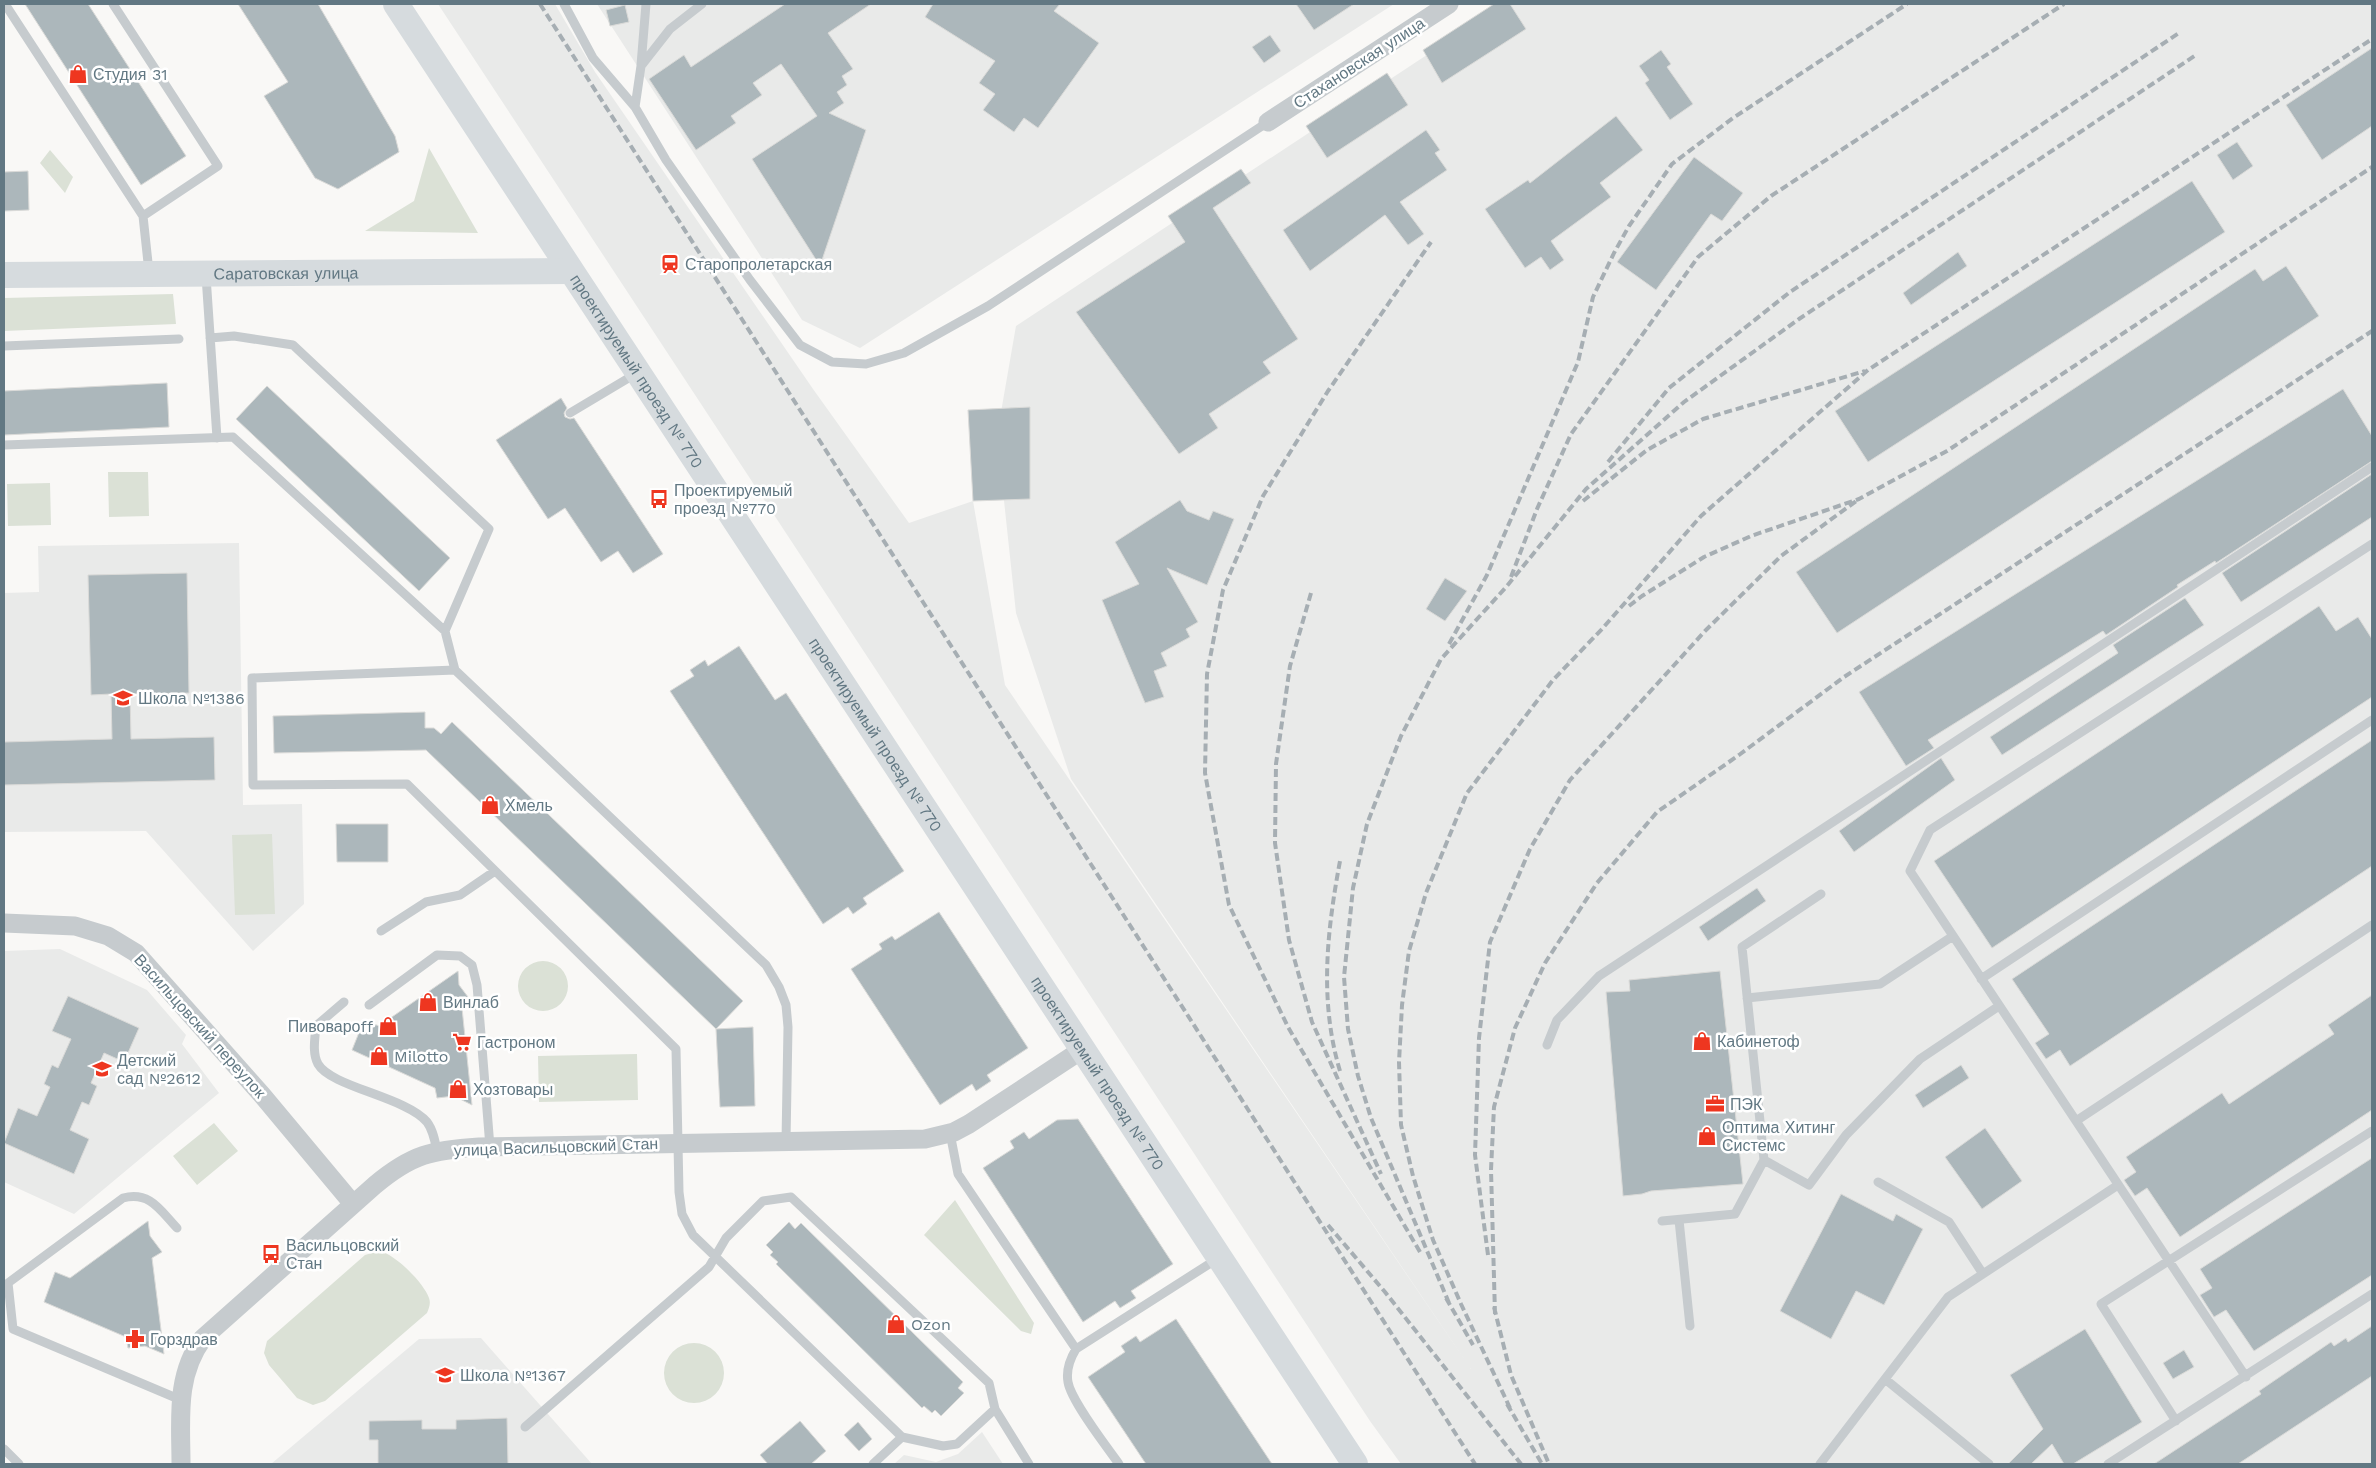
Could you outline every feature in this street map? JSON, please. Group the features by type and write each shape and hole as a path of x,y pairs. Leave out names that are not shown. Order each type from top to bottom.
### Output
{"street":[{"name":"проектируемый проезд № 770","path":"396,4 569,271 638,372 1355,1464"},
{"name":"Стахановская улица","path":"1268,122 1449,4"},
{"name":"Саратовская улица","path":"4,275 569,271"},
{"name":"Васильцовский переулок","path":"4,923 75,926 108,936 136,953 256,1088 353,1204"},
{"name":"улица Васильцовский Стан","path":"182,1464 182,1384 189,1361 203,1338 353,1204 405,1162 437,1151 490,1146 925,1139 950,1133 968,1124 1083,1049"}],"lane":[{"path":"5,4 143,216 150,273"},
{"path":"114,4 218,166 143,216"},
{"path":"564,4 593,58 635,107 666,160 750,280 800,345 832,362 866,364 904,353 988,306 1268,122"},
{"path":"635,107 641,66 646,4"},
{"path":"641,66 670,29 702,4"},
{"path":"206,273 217,438"},
{"path":"210,338 234,336 294,345 489,530 445,631"},
{"path":"4,346 180,339"},
{"path":"570,413 638,372"},
{"path":"4,445 233,437 445,631 455,670 766,966 779,987 786,1006 788,1027 786,1141"},
{"path":"1546,1045 1557,1020 1599,976 2372,467"},
{"path":"2246,1377 1910,871 1930,830 2372,544"},
{"path":"455,670 252,678 253,785 407,784 676,1049 682,1214 693,1235 902,1437 943,1446 957,1444 995,1409"},
{"path":"1981,979 2372,720"},
{"path":"381,931 426,902 460,895 495,871"},
{"path":"1662,1222 1735,1214 1764,1160 1742,947 1821,894"},
{"path":"2076,1121 2372,925"},
{"path":"1747,998 1880,984 1953,936"},
{"path":"369,1005 437,955 460,956 472,965 477,985 490,1146"},
{"path":"344,1002 316,1026 315,1056 319,1065 334,1077 417,1114 431,1128 437,1151"},
{"path":"1764,1160 1810,1185 1846,1135 1920,1059 2000,1006"},
{"path":"2176,1421 2101,1304 2372,1131"},
{"path":"950,1133 958,1174 1076,1349"},
{"path":"1878,1182 1949,1222 1983,1274"},
{"path":"1820,1464 1948,1297 2118,1185"},
{"path":"177,1228 144,1197 133,1195 123,1198 8,1283 13,1329 181,1400"},
{"path":"525,1427 709,1267 726,1238 763,1201 791,1197 989,1383 995,1409 1029,1464"},
{"path":"1678,1220 1690,1326"},
{"path":"1119,1464 1071,1392 1068,1375 1070,1358 1076,1349 1220,1258"},
{"path":"2108,1464 2246,1377 2372,1294"},
{"path":"1885,1379 1989,1464"},
{"path":"873,1464 902,1437"},
{"path":"4,1449 19,1464"}],"shaded area":[{"path":"438,4 555,4 595,72 813,389 909,523 973,501 1005,685 1471,1369 1071,779 1016,613 997,435 1016,326 1504,4 2372,4 2372,1464 1401,1464 1370,1421"},
{"path":"597,4 1394,4 860,348 802,320"},
{"path":"429,148 478,233 365,231 414,201"},
{"path":"50,150 73,177 65,193 40,163"},
{"path":"173,294 176,324 4,331 4,298"},
{"path":"108,472 148,472 149,516 109,517"},
{"path":"50,483 51,525 8,526 7,484"},
{"name":"Школа №1386","path":"239,543 243,805 302,804 304,904 253,951 146,831 4,832 4,593 39,592 38,546"},
{"path":"272,834 275,914 235,915 232,835"},
{"name":"Детский сад №2612","path":"60,949 147,990 186,1035 182,1044 219,1093 74,1214 4,1182 4,951"},
{"path":"543,961 553,963 561,968 566,976 568,986 566,996 561,1004 553,1009 543,1011 533,1009 525,1004 520,996 518,986 520,976 525,968 533,963"},
{"path":"637,1054 638,1100 539,1102 538,1056"},
{"path":"214,1123 238,1151 197,1185 173,1156"},
{"path":"955,1200 1034,1323 1031,1334 1021,1331 924,1235"},
{"path":"379,1251 392,1257 415,1277 430,1300 427,1313 325,1401 313,1405 297,1398 269,1365 264,1353 267,1341 365,1255"},
{"name":"Школа №1367","path":"481,1338 592,1464 271,1464 419,1339"},
{"path":"688,1343 700,1343 711,1348 719,1356 724,1367 722,1385 711,1398 700,1403 688,1403 677,1398 669,1390 664,1379 664,1367 669,1356 677,1348"},
{"path":"982,1432 1003,1464 894,1464 904,1455 936,1462 958,1454"}],"building":[{"path":"25,4 88,4 186,156 141,185"},
{"path":"238,4 318,4 395,136 399,152 338,189 315,178 264,96 288,82"},
{"path":"785,4 871,4 828,33 853,69 842,76 847,85 837,92 844,103 829,113 866,130 820,266 752,159 817,116 781,64 753,83 762,95 731,116 736,123 696,150 649,79 684,55 691,67"},
{"path":"933,4 1060,4 1054,11 1099,43 1038,128 1024,118 1014,132 983,110 995,94 979,83 995,61 925,17"},
{"path":"1296,4 1354,4 1314,30"},
{"path":"1494,4 1510,4 1526,29 1442,83 1423,50"},
{"path":"625,5 629,22 610,26 606,10"},
{"path":"1270,35 1281,51 1264,63 1252,47"},
{"path":"2372,48 2372,126 2322,160 2286,105"},
{"path":"1661,50 1671,64 1667,67 1693,104 1670,120 1645,83 1649,80 1639,66"},
{"path":"1387,73 1408,105 1327,158 1306,126"},
{"path":"1616,116 1643,150 1600,183 1611,197 1551,241 1564,260 1550,270 1541,257 1525,268 1485,209 1528,180 1530,183"},
{"path":"1426,130 1440,150 1435,153 1447,170 1400,202 1424,234 1408,245 1385,215 1310,271 1283,230"},
{"path":"2237,142 2253,166 2233,180 2217,155"},
{"path":"1694,157 1743,193 1722,221 1711,214 1656,290 1617,262"},
{"path":"1241,169 1251,183 1213,208 1298,339 1263,362 1271,373 1209,414 1218,428 1179,454 1076,312 1185,242 1168,216"},
{"path":"28,171 29,210 4,211 4,172"},
{"path":"2192,181 2225,232 1868,462 1835,411"},
{"path":"1958,252 1967,266 1911,305 1903,293"},
{"path":"2286,266 2319,316 1837,633 1796,572 2255,269 2263,281"},
{"path":"167,383 169,427 4,435 4,391"},
{"path":"267,386 450,558 419,591 236,419"},
{"path":"2343,389 2372,436 2372,461 2216,563 2215,561 2177,585 2178,587 2106,635 2103,631 1928,740 1934,748 1906,766 1859,692"},
{"path":"561,398 567,408 564,413 565,417 574,418 663,554 633,573 618,551 601,562 565,508 548,519 496,440"},
{"path":"1030,407 1030,499 973,501 968,410"},
{"path":"2372,474 2372,517 2241,602 2222,573"},
{"path":"1180,500 1187,511 1209,520 1213,511 1234,519 1207,585 1167,568 1198,622 1186,629 1190,637 1161,653 1167,666 1154,671 1164,697 1145,703 1102,600 1139,584 1115,542"},
{"path":"187,573 189,693 130,694 131,739 214,737 215,780 4,785 4,742 112,739 111,694 91,695 88,575"},
{"path":"1445,578 1467,591 1445,621 1426,609"},
{"path":"2185,598 2204,625 2002,755 1990,737 2118,653 2113,645"},
{"path":"2319,606 2336,631 2358,617 2372,639 2372,697 1992,948 1934,861"},
{"path":"739,646 775,700 786,693 904,871 863,898 867,904 853,914 848,907 823,924 670,691 694,676 690,670 705,660 708,666"},
{"path":"425,712 425,728 434,728 441,734 452,722 743,1001 716,1029 426,750 274,753 273,716"},
{"path":"2372,740 2372,866 2070,1066 2060,1050 2046,1059 2035,1043 2049,1034 2012,979"},
{"path":"1941,758 1955,780 1854,852 1839,831"},
{"path":"336,824 388,824 388,862 337,862"},
{"path":"1757,888 1766,901 1708,941 1699,927"},
{"path":"939,912 1028,1048 987,1075 991,1081 976,1091 972,1084 940,1105 851,969 882,949 879,944 892,936 895,940"},
{"path":"458,971 459,985 471,1001 462,1008 472,1105 454,1096 437,1098 435,1088 352,1050 364,1020 379,1026"},
{"path":"1720,971 1743,1184 1651,1191 1623,1196 1606,992 1630,991 1629,980"},
{"path":"2372,995 2372,1110 2180,1237 2147,1188 2135,1196 2124,1180 2136,1172 2126,1157 2222,1093 2229,1104 2334,1034 2328,1025"},
{"path":"68,996 139,1028 124,1062 104,1053 91,1083 97,1086 89,1105 82,1102 70,1130 89,1139 74,1174 4,1143 18,1108 37,1116 50,1087 44,1084 52,1065 58,1068 71,1039 52,1031"},
{"path":"753,1027 755,1106 720,1107 716,1029"},
{"path":"1961,1065 1969,1078 1923,1108 1915,1095"},
{"path":"1078,1119 1173,1264 1131,1291 1136,1298 1120,1308 1115,1301 1083,1322 983,1168 1014,1148 1010,1141 1024,1132 1029,1139 1057,1120"},
{"path":"1985,1128 2022,1181 1982,1209 1945,1157"},
{"path":"2372,1158 2372,1275 2254,1351 2226,1310 2214,1317 2200,1295 2212,1288 2200,1269"},
{"path":"1841,1194 1893,1221 1896,1214 1923,1229 1884,1305 1856,1291 1831,1339 1780,1311"},
{"path":"148,1221 150,1236 162,1252 152,1258 164,1354 145,1346 128,1348 126,1337 44,1302 55,1272 70,1278"},
{"path":"789,1222 795,1229 801,1223 963,1382 958,1388 964,1393 941,1416 935,1410 932,1413 924,1406 922,1408 776,1264 778,1262 770,1255 773,1252 766,1245"},
{"path":"1176,1319 1272,1464 1146,1464 1088,1377 1125,1352 1121,1346 1136,1336 1140,1342"},
{"path":"2372,1326 2372,1376 2238,1464 2154,1464 2261,1394 2259,1391 2331,1342 2334,1346 2346,1338 2348,1342"},
{"path":"2085,1329 2142,1422 2073,1464 2064,1464 2052,1444 2031,1464 2008,1464 2043,1429 2010,1375"},
{"path":"2184,1350 2194,1367 2173,1379 2163,1363"},
{"path":"507,1418 508,1464 378,1464 378,1440 369,1440 369,1421 422,1420 422,1429 456,1429 456,1420"},
{"path":"800,1421 826,1451 811,1464 768,1464 760,1455"},
{"path":"858,1422 872,1439 859,1451 844,1435"}],"railway":[{"path":"540,4 1475,1464"},
{"path":"1449,644 1487,575 1578,362 1593,297 1629,226 1672,164 1733,118 1907,4"},
{"path":"1511,577 1537,509 1571,434 1698,257 1771,196 2064,4"},
{"path":"1608,462 1669,388 1790,292 2179,33"},
{"path":"1510,1408 1433,1240 1413,1176 1401,1125 1399,1062 1402,1005 1409,951 1426,893 1467,793 1553,680 1602,629 1701,516 1868,370 2372,39"},
{"path":"1449,1303 1371,1118 1358,1076 1348,1029 1344,977 1353,888 1367,824 1401,736 1441,659 1507,586 1586,489 1684,402 1799,319 2196,55"},
{"path":"1629,606 1704,557 1751,536 1859,499 1947,451 2372,167"},
{"path":"1420,1252 1288,1027 1229,905 1205,773 1207,674 1223,590 1263,496 1328,391 1431,242"},
{"path":"1495,1314 1491,1170 1494,1107 1515,1028 1545,963 1597,883 1657,812 1739,755 1844,677 2372,331"},
{"path":"1583,501 1647,450 1703,419 1865,371"},
{"path":"1488,1255 1475,1155 1479,1038 1490,942 1530,849 1570,780 1705,631 1781,556 1859,499"},
{"path":"1311,593 1290,666 1276,764 1275,843 1289,940 1312,1022 1381,1174"},
{"path":"1340,861 1329,940 1327,992 1333,1045 1340,1071"},
{"path":"1328,1225 1385,1292 1521,1464"},
{"path":"1446,1298 1473,1345"},
{"path":"1494,1307 1511,1375 1549,1464"},
{"path":"1507,1404 1542,1464"}],"place":[{"name":"Студия 31","path":"78,74"},
{"name":"Старопролетарская","path":"670,264"},
{"name":"Проектируемый проезд №770","path":"659,499"},
{"name":"Школа №1386","path":"123,698"},
{"name":"Хмель","path":"490,805"},
{"name":"Винлаб","path":"428,1002"},
{"name":"Пивовароff","path":"388,1026"},
{"name":"Кабинетоф","path":"1702,1041"},
{"name":"Гастроном","path":"462,1042"},
{"name":"Milotto","path":"379,1056"},
{"name":"Детский сад №2612","path":"102,1069"},
{"name":"Хозтовары","path":"458,1089"},
{"name":"ПЭК","path":"1715,1104"},
{"name":"Оптима Хитинг Системс","path":"1707,1136"},
{"name":"Васильцовский Стан","path":"271,1254"},
{"name":"Ozon","path":"896,1324"},
{"name":"Горздрав","path":"135,1339"},
{"name":"Школа №1367","path":"445,1375"}]}
